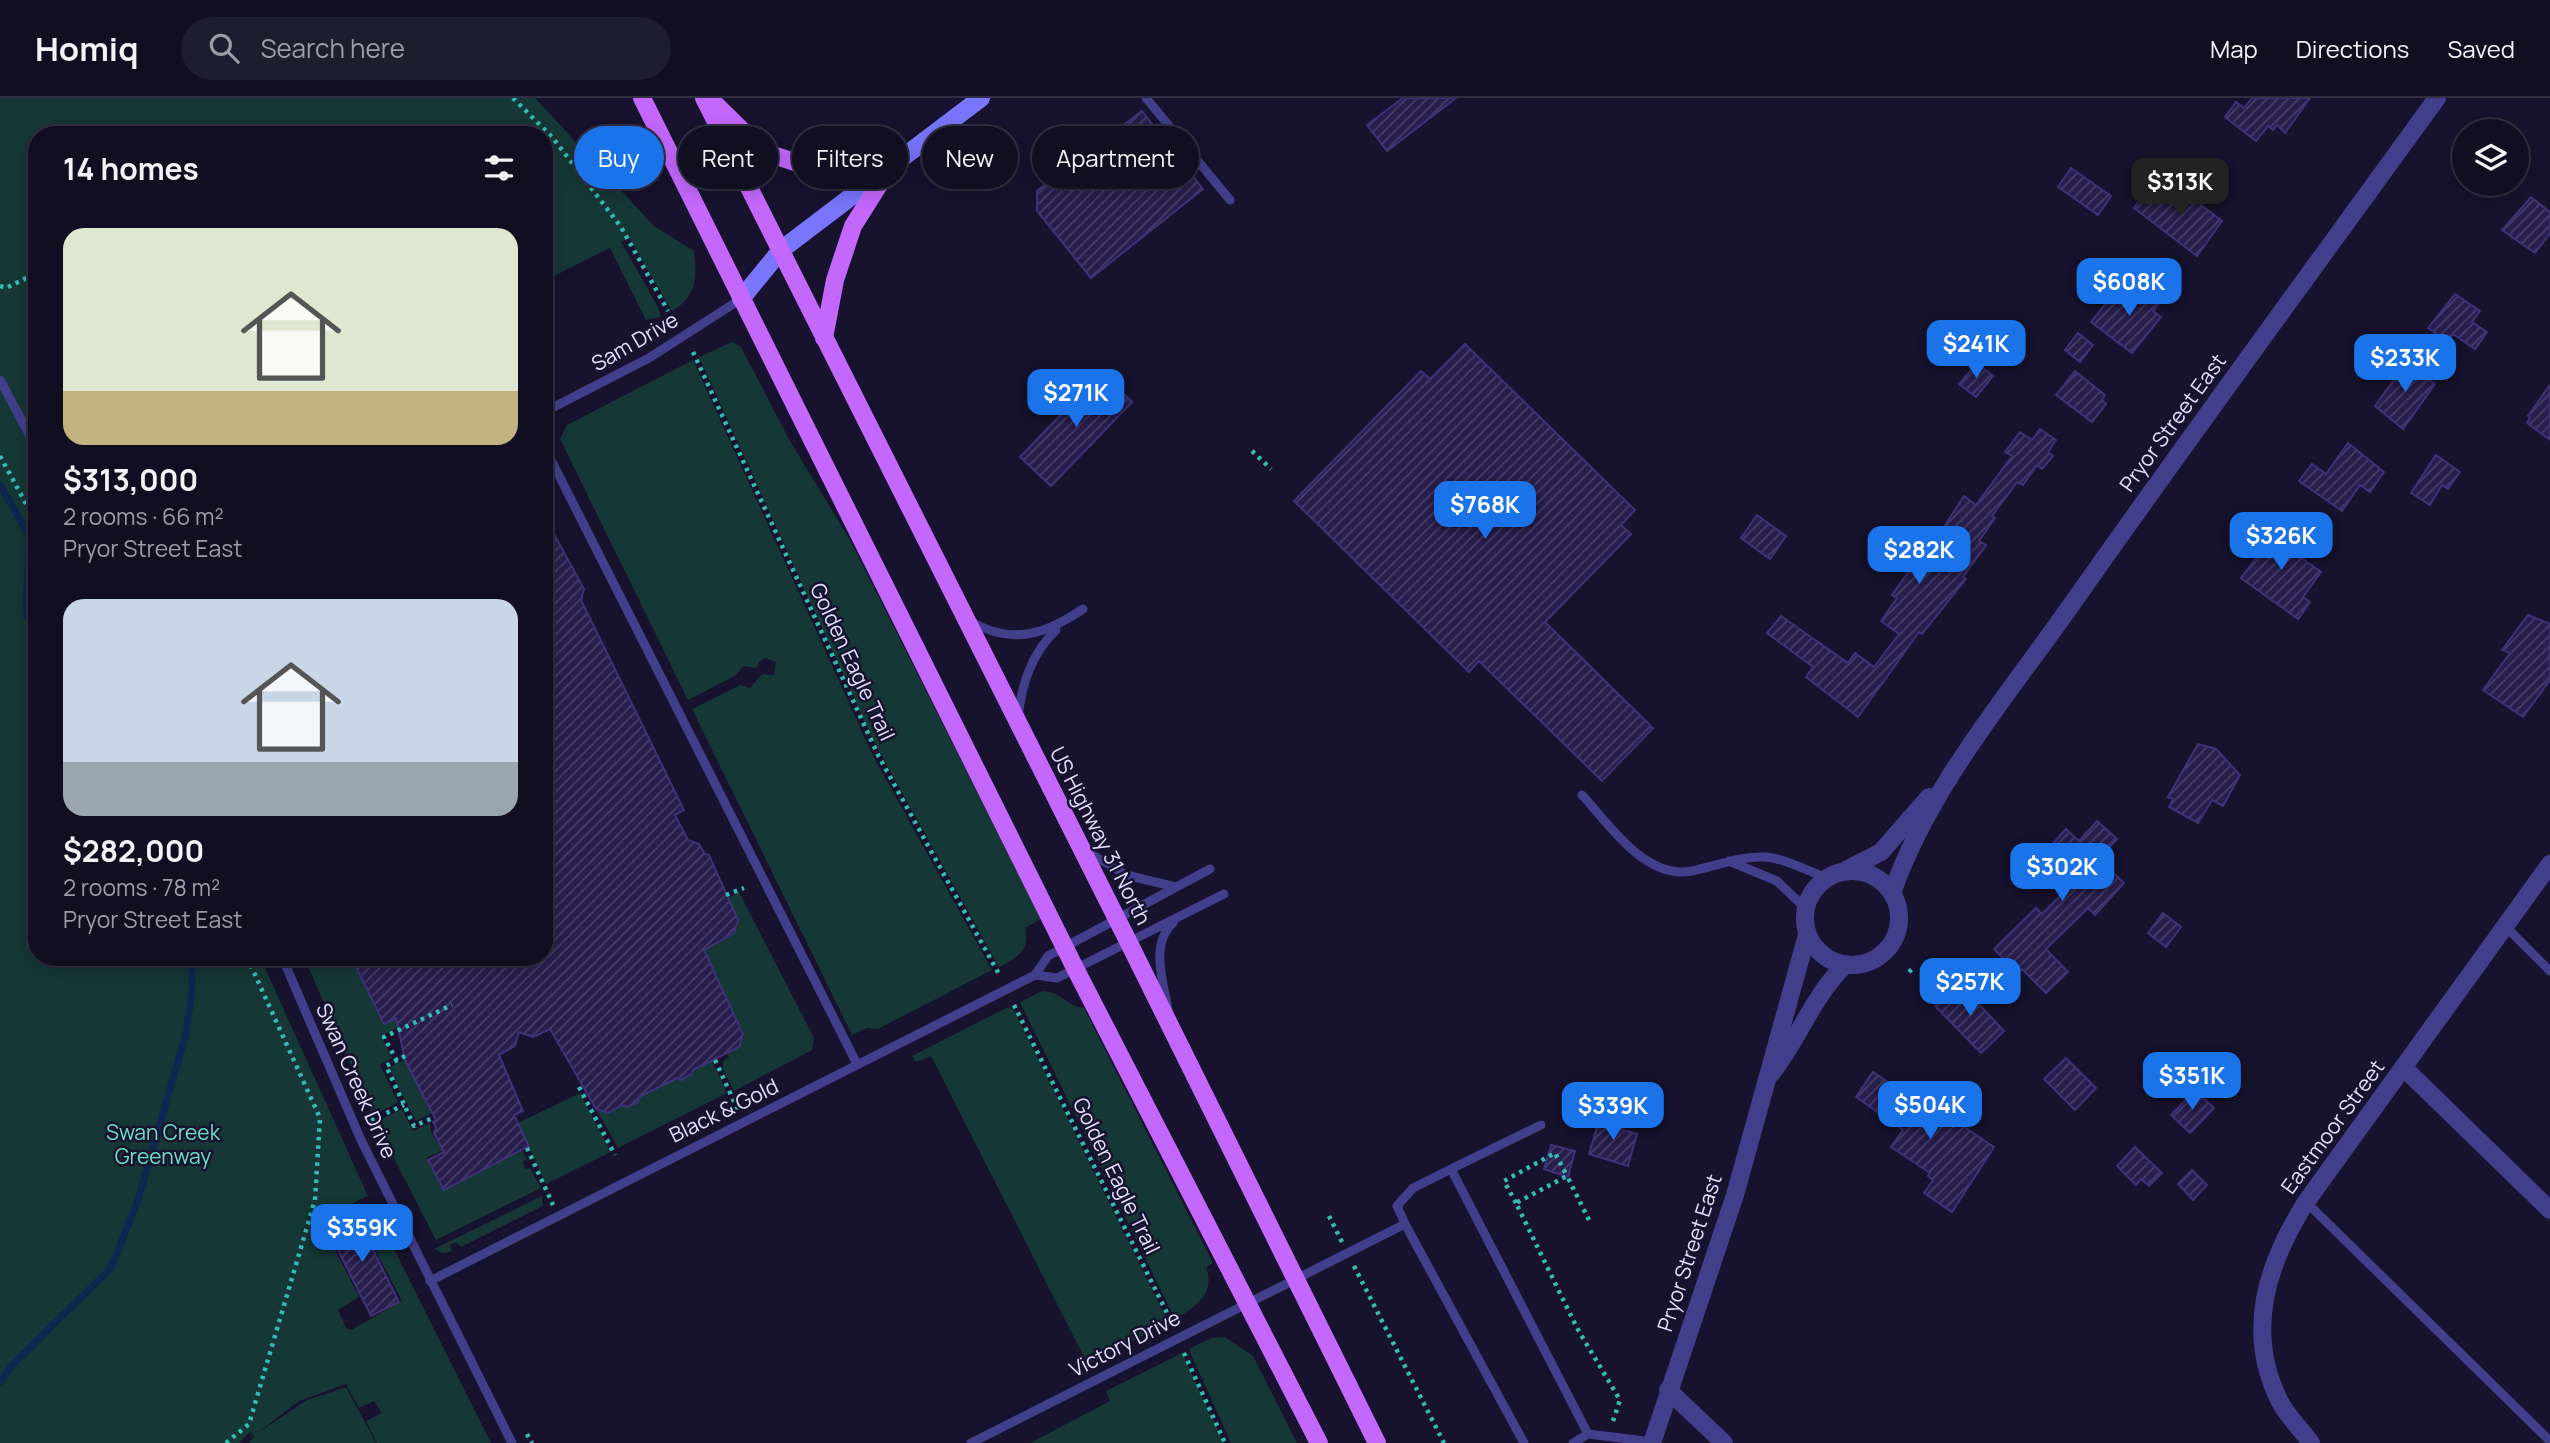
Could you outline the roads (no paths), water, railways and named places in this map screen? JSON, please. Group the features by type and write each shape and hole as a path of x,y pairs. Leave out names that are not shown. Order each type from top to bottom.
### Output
{"main road":[{"path":"642,98 1076,970 1319,1443"},
{"path":"706,98 764,152 792,161"},
{"name":"US Highway 31 North","path":"706,98 1377,1443"},
{"path":"908,154 981,98"},
{"path":"740,299 780,250 862,189"},
{"path":"824,338 835,280 853,226 876,189"}],"street":[{"name":"Pryor Street East","path":"1892,893 1915,836 1949,778 2145,501 2437,98"},
{"name":"Pryor Street East","path":"1833,875 1881,852 1949,778"},
{"name":"Eastmoor Street","path":"2311,1443 2279,1402 2263,1358 2264,1298 2281,1241 2306,1202 2550,864"},
{"path":"1856,870 1870,874 1883,882 1892,893 1899,919 1892,944 1871,961 1845,965 1822,956 1807,935 1805,908 1813,891 1833,875 1856,870"},
{"name":"Pryor Street East","path":"1653,1443 1668,1390 1734,1195 1807,935"},
{"name":"Pryor Street East","path":"1769,1077 1786,1056 1812,1004 1845,965"},
{"path":"2403,1067 2550,1210"},
{"path":"1668,1390 1724,1443"}],"lane":[{"path":"1146,98 1230,200"},
{"name":"Sam Drive","path":"553,407 649,358 740,299"},
{"path":"0,380 28,432"},
{"path":"553,464 857,1064"},
{"path":"1017,722 1021,693 1029,667 1043,643 1083,609"},
{"path":"965,619 990,631 1015,636 1042,633 1065,622"},
{"path":"1582,795 1631,849 1669,870 1689,872 1727,861 1767,857 1833,875"},
{"path":"1080,845 1102,863 1126,875 1176,887"},
{"path":"1727,861 1777,881 1805,908"},
{"name":"Black & Gold","path":"430,1281 1035,975 1048,956 1210,869"},
{"name":"Black & Gold","path":"1035,975 1057,978 1076,970 1224,894"},
{"path":"1171,1028 1160,946 1167,929 1179,917"},
{"path":"2505,926 2550,971"},
{"name":"Swan Creek Drive","path":"286,966 361,1140 512,1443"},
{"path":"1524,1443 1397,1206 1405,1193 1541,1125"},
{"path":"1451,1169 1588,1434"},
{"path":"2306,1202 2550,1441"},
{"name":"Victory Drive","path":"971,1443 1405,1224"},
{"path":"1573,1443 1588,1434 1653,1443"}],"waterway":[{"path":"0,485 28,533"},
{"path":"28,561 28,617"},
{"path":"0,1382 12,1365 111,1268 138,1200 185,1037 192,992 192,966"}],"park label":[{"name":"Swan Creek Greenway","path":"163,1145"}]}
